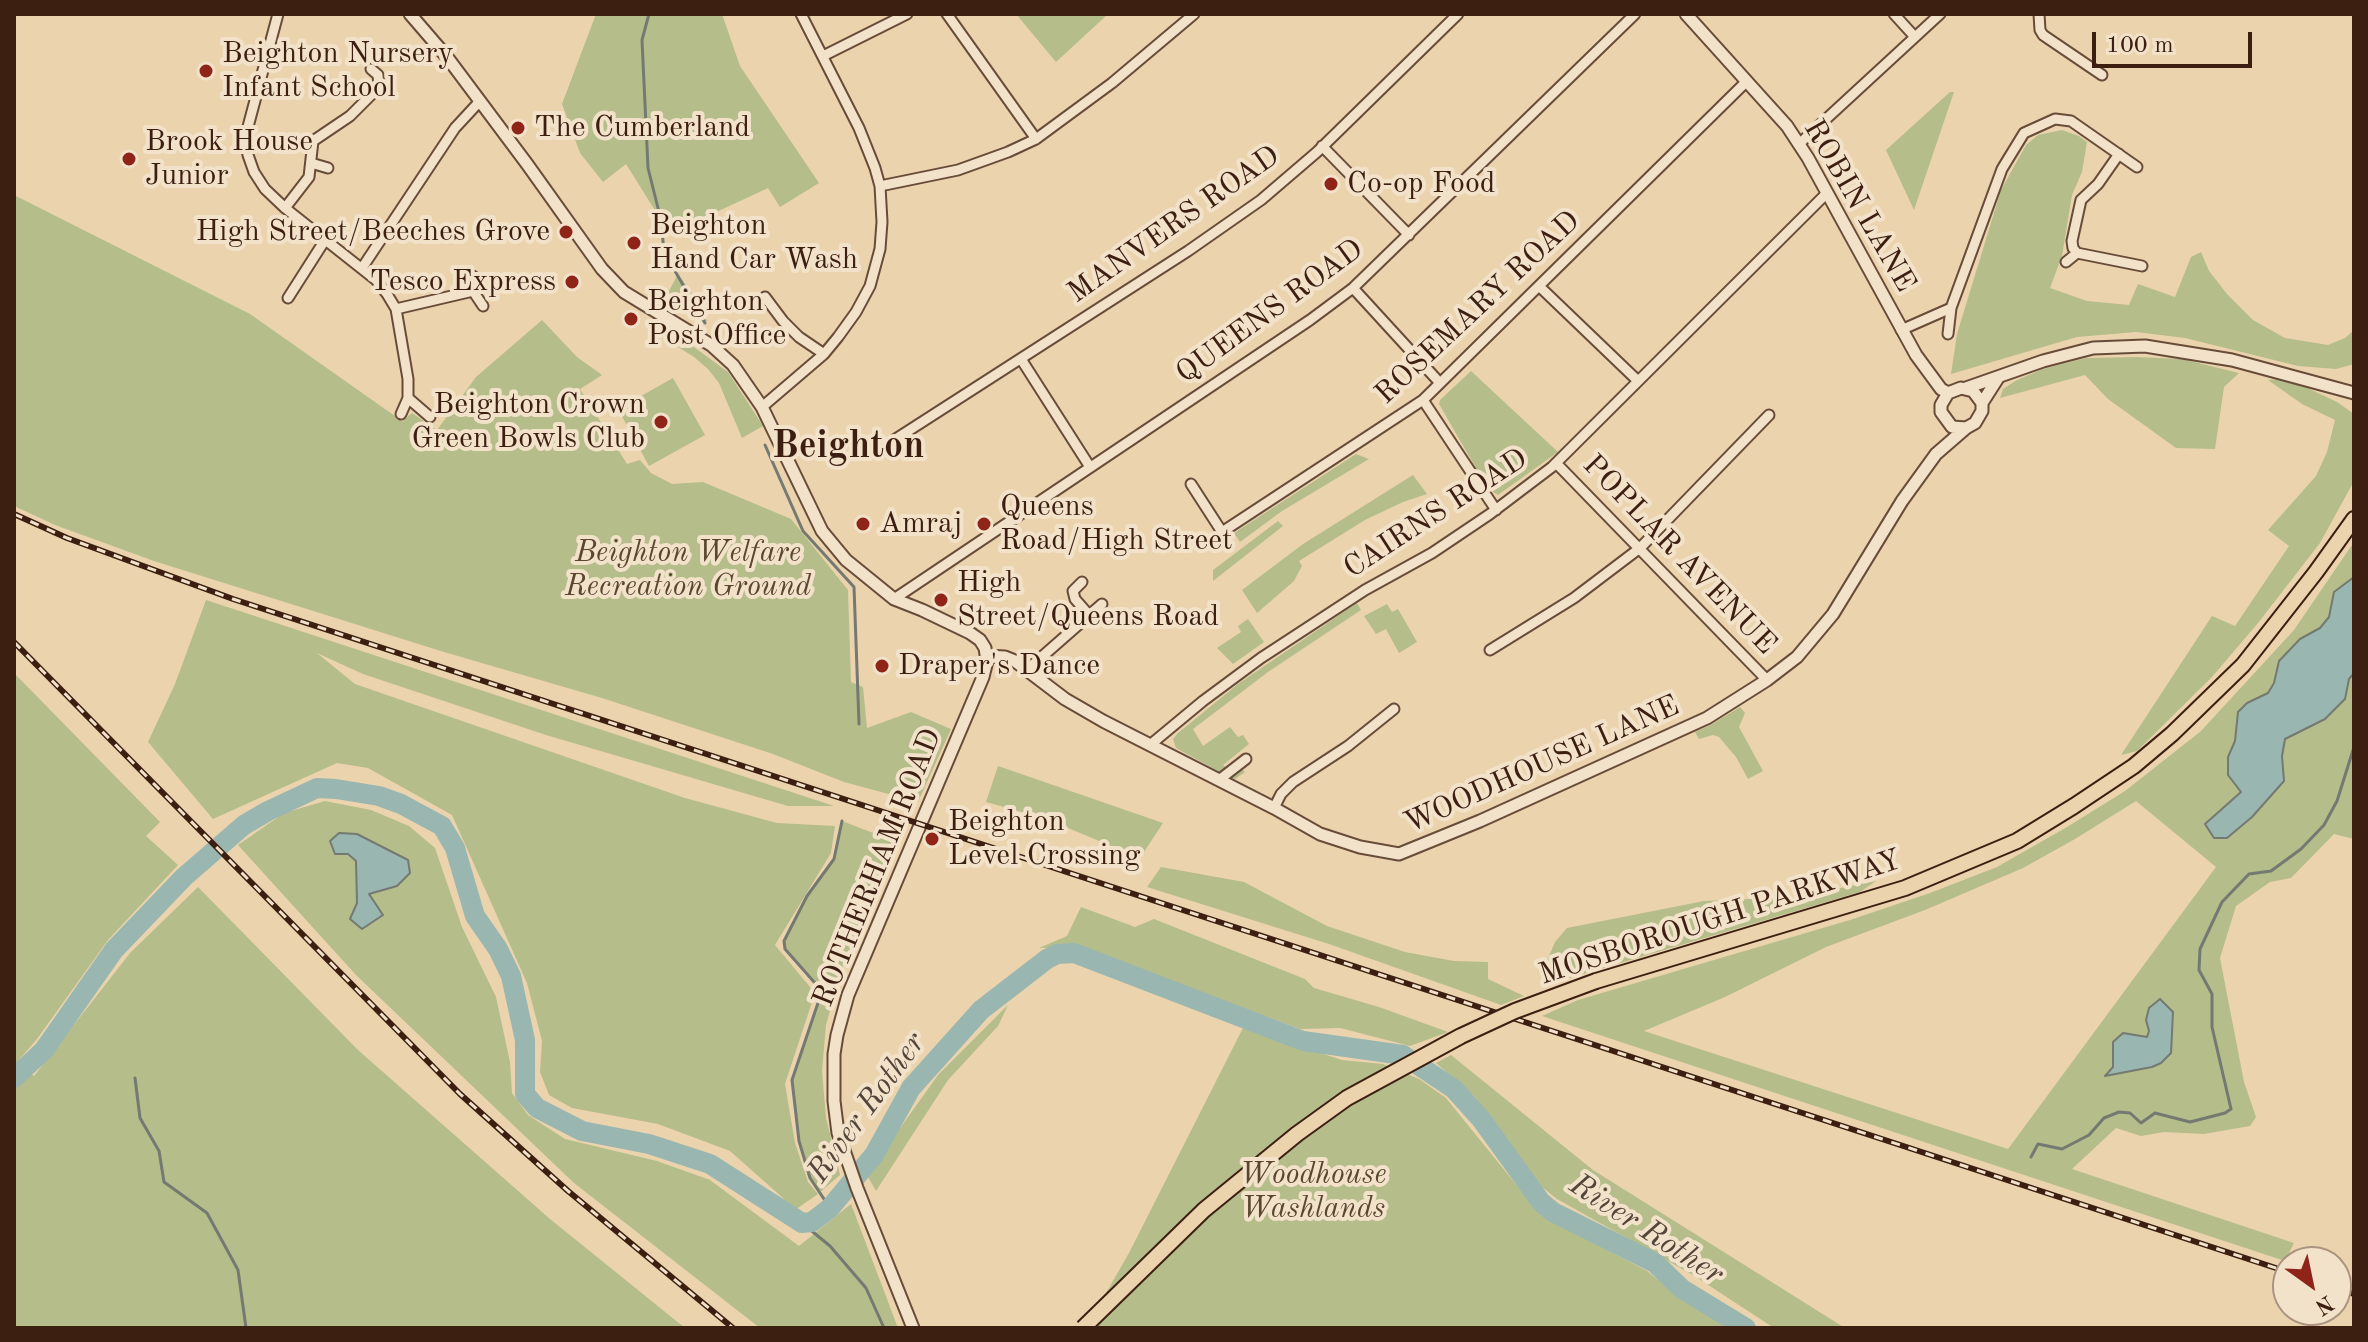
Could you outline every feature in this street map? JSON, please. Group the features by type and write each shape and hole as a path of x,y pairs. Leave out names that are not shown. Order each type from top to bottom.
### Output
{"highway":[{"name":"MOSBOROUGH PARKWAY","path":"1083,1328 1204,1210 1297,1134 1347,1098 1461,1036 1540,1001 1596,981 1905,888 2017,841 2134,766 2195,713 2243,665 2350,524 2354,510"}],"street":[{"path":"278,14 245,138 254,172 265,189 285,208 376,280 396,309 403,340 408,398 401,414"},
{"path":"410,14 480,101 602,269 624,292 711,345 733,365 762,407 822,531 846,560 894,599 974,636 983,644 986,656"},
{"path":"762,407 824,354 856,312 870,286 880,249 880,186 859,128 801,14"},
{"path":"823,56 907,14"},
{"path":"947,14 1036,139"},
{"path":"880,186 958,170 1036,139 1112,83 1194,14"},
{"name":"MANVERS ROAD","path":"891,442 1224,227 1278,188 1458,14"},
{"name":"QUEENS ROAD","path":"894,599 1353,288 1635,14"},
{"name":"ROBIN LANE","path":"1686,14 1787,126 1925,370 1948,393"},
{"path":"1894,14 1914,36"},
{"path":"1799,144 1940,14"},
{"path":"2039,14 2043,35 2102,75"},
{"path":"285,208 309,177 313,141 350,116 379,87 378,75 371,69"},
{"name":"ROSEMARY ROAD","path":"1191,484 1222,532 1423,400 1747,81"},
{"path":"362,268 455,128 480,101"},
{"path":"1948,334 1951,308 2002,169 2024,133 2055,119 2071,121 2137,167"},
{"path":"1322,146 1409,235"},
{"path":"2077,253 2072,241 2081,200 2098,184 2119,154"},
{"path":"311,163 328,168"},
{"name":"CAIRNS ROAD","path":"1150,745 1261,658 1357,595 1432,553 1496,510 1556,463 1827,193"},
{"path":"288,298 325,240"},
{"path":"2066,262 2077,253"},
{"path":"2077,253 2142,266"},
{"path":"473,276 473,291 483,306"},
{"path":"1540,287 1638,381"},
{"path":"1353,288 1440,383"},
{"path":"396,309 473,291"},
{"path":"765,297 799,337 824,354"},
{"path":"1901,330 1951,308"},
{"path":"1998,378 1982,403 1980,418 1966,428 1959,429 1948,423 1941,412 1941,405 1954,389 1966,388 2043,361 2093,348 2145,346 2232,360 2354,393"},
{"path":"1021,359 1090,467"},
{"path":"1966,388 1977,394 1982,403"},
{"path":"408,398 430,417"},
{"path":"1423,400 1496,510"},
{"path":"1490,650 1574,598 1640,548 1769,415"},
{"name":"WOODHOUSE LANE","path":"1941,447 1948,423"},
{"name":"WOODHOUSE LANE","path":"986,656 1010,658 1065,699 1320,834 1360,847 1399,854 1701,721 1767,680 1797,657 1833,614 1902,501 1941,447 1966,428"},
{"name":"POPLAR AVENUE","path":"1556,463 1767,680"},
{"path":"1082,582 1073,591 1075,599 1089,615"},
{"path":"1028,669 1102,604"},
{"name":"ROTHERHAM ROAD","path":"913,1328 838,1133 833,1083 835,1045 841,1017 981,683 986,656"},
{"path":"1274,808 1281,794 1293,782 1348,746 1394,709"},
{"path":"1219,780 1246,759"}],"green space":[{"path":"596,14 722,14 740,66 819,183 780,207 768,188 667,235 626,164 603,182 580,153 562,104"},
{"path":"1016,14 1108,14 1056,62"},
{"path":"1950,92 1954,92 1914,210 1886,150"},
{"path":"2062,130 2087,142 2082,172 2072,195 2062,256 2050,288 2087,301 2129,305 2138,284 2175,297 2191,257 2201,252 2209,271 2227,294 2253,320 2285,338 2328,345 2345,338 2354,330 2354,364 2336,369 2298,366 2185,338 2136,332 2077,337 1951,374 1957,334 2001,190 2026,145 2038,135"},
{"name":"Beighton Welfare Recreation Ground","path":"14,195 250,314 402,421 412,413 437,430 476,377 542,320 577,357 602,375 580,389 627,464 640,460 651,473 672,484 703,482 791,519 848,590 851,682 863,687 867,728 911,712 951,729 918,802 844,782 773,754 602,698 154,561 55,525 14,506"},
{"path":"678,274 699,303 707,321 703,323 690,313 689,306 678,299 673,307 663,302"},
{"path":"655,327 683,339 728,372 763,426 742,438 719,383 694,357 657,334"},
{"path":"2086,358 2182,359 2239,373 2224,387 2215,449 2176,448 2108,399 2085,375 2000,398 2003,389 2043,369"},
{"path":"1471,371 1558,452 1498,495 1488,489 1439,404"},
{"name":"Beighton Crown Green Bowls Club","path":"673,378 705,435 649,466 618,409"},
{"path":"2281,379 2337,402 2354,414 2354,481 2320,543 2258,623 2212,677 2137,751 2121,755 2212,616 2235,626 2289,546 2268,530 2316,476 2327,452 2335,420 2302,404 2268,380"},
{"path":"1356,454 1369,459 1282,511 1240,542 1234,533"},
{"path":"1413,475 1427,494 1365,520 1299,561 1302,566 1294,581 1257,613 1242,590 1303,544"},
{"path":"1278,521 1283,526 1213,581 1213,570"},
{"path":"2354,542 2354,839 2334,834 2291,878 2270,882 2236,906 2220,958 2244,1082 2256,1117 2250,1126 2204,1134 2164,1132 2141,1136 2116,1128 2072,1169 2294,1243 2292,1246 2272,1246 2272,1257 1542,1016 1578,1000 1850,920 1997,867 2125,791 2201,731 2294,630","holes":["2136,801 2216,867 2008,1149 1644,1031 1725,997 1826,947 1925,910 2023,868"]},
{"path":"206,600 834,806 788,806 546,735 363,674 317,653 355,684 685,798 777,823 835,826 831,853 775,945 815,993 785,1084 795,1143 808,1182 818,1194 792,1212 783,1198 730,1151 658,1124 572,1108 549,1095 540,1072 542,1041 527,983 452,815 368,768 337,763 213,819 148,742 175,684"},
{"path":"1357,603 1361,610 1268,672 1193,729 1203,746 1230,727 1238,737 1243,735 1249,744 1223,765 1229,769 1236,763 1245,772 1234,780 1176,748 1173,739 1178,733 1238,684"},
{"path":"1387,604 1392,612 1398,609 1417,642 1399,653 1386,629 1376,634 1364,616"},
{"path":"1248,619 1264,642 1233,664 1217,648 1241,632 1238,626"},
{"path":"14,673 160,822 146,836 178,865 108,940 18,1061 34,1076 130,953 198,887 358,1050 550,1219 685,1328 14,1328"},
{"path":"1740,707 1745,713 1739,727 1763,771 1748,779 1736,757 1719,737 1713,735 1699,739 1695,732"},
{"path":"998,766 1163,823 1140,858 1044,818 986,802"},
{"path":"325,801 371,810 409,826 435,848 462,927 496,997 510,1062 512,1093 528,1115 565,1139 657,1161 710,1180 799,1246 851,1204 898,1328 760,1328 574,1183 356,975 238,845 284,813"},
{"path":"842,821 899,843 878,898 841,971 826,1025 822,1071 826,1118 840,1175 820,1192 810,1178 799,1141 792,1080 822,991 785,949 784,941 807,896 834,859"},
{"path":"1161,867 1244,882 1327,926 1405,952 1454,961 1488,962 1488,979 1524,996 1501,1005 1329,944 1147,887"},
{"path":"1876,881 1860,892 1556,982 1547,961 1555,942 1567,928 1704,901 1794,897"},
{"path":"1081,907 1135,927 1154,919 1305,979 1314,988 1448,1032 1410,1046 1340,1028 1300,1029 1079,947 1039,948 1067,936"},
{"path":"1008,1005 998,1026 948,1080 876,1191 868,1177 903,1124 938,1075"},
{"name":"Woodhouse Washlands","path":"1243,1028 1342,1060 1383,1064 1419,1079 1446,1098 1536,1209 1647,1271 1686,1302 1729,1328 1086,1328 1129,1253"},
{"path":"1451,1055 1593,1170 1845,1328 1774,1328 1693,1275 1557,1199 1542,1187 1474,1096 1436,1063"}],"water":[{"path":"2354,577 2354,673 2349,679 2345,699 2325,719 2285,739 2282,756 2284,781 2252,817 2227,838 2214,838 2205,824 2241,792 2228,775 2228,757 2235,741 2238,712 2247,703 2268,693 2274,683 2279,661 2300,639 2320,628 2329,617 2334,592"},
{"path":"339,833 357,834 408,860 410,873 397,886 369,894 383,915 362,929 350,919 357,903 356,861 348,854 335,854 330,841"},
{"path":"2160,999 2173,1012 2171,1053 2152,1067 2105,1076 2113,1067 2113,1042 2123,1033 2147,1037 2149,1008"}],"waterway":[{"path":"649,14 642,40 648,168 661,220 664,252 705,323"},
{"path":"765,445 803,531 854,587 859,724"},
{"path":"2031,1157 2038,1144 2062,1149 2089,1135 2104,1118 2119,1112 2130,1113 2141,1123 2155,1113 2190,1122 2231,1109 2212,1027 2212,994 2199,970 2200,949 2222,902 2249,874 2271,871 2301,849 2324,825 2337,801 2354,747"},
{"name":"River Rother","path":"14,1078 44,1050 114,950 184,877 244,825 268,811 317,788 336,789 379,796 442,826 455,848 475,916 498,949 511,976 525,1040 525,1094 537,1108 582,1131 649,1144 710,1164 802,1223 812,1222 830,1208 874,1155 911,1088 981,1010 1047,959 1057,954 1074,953 1303,1041 1403,1055 1454,1089 1481,1119 1541,1202 1553,1212 1655,1263 1682,1289 1746,1328"},
{"path":"830,1208 810,1178 799,1141 792,1080 822,991 785,949 784,941 807,896 834,859 842,821"},
{"path":"135,1078 140,1118 159,1151 164,1182 207,1213 238,1270 246,1328"},
{"path":"802,1223 830,1246 866,1288 884,1328"}],"railway":[{"path":"14,514 67,538 233,599 2272,1267"},
{"path":"14,642 460,1094 568,1191 733,1328"}],"place":[{"name":"Beighton Nursery Infant School","path":"206,71"},
{"name":"The Cumberland","path":"518,128"},
{"name":"Brook House Junior","path":"129,159"},
{"name":"Co-op Food","path":"1331,184"},
{"name":"High Street/Beeches Grove","path":"566,232"},
{"name":"Beighton Hand Car Wash","path":"634,243"},
{"name":"Tesco Express","path":"572,282"},
{"name":"Beighton Post Office","path":"631,319"},
{"name":"Beighton Crown Green Bowls Club","path":"661,422"},
{"name":"Amraj","path":"863,524"},
{"name":"Queens Road/High Street","path":"984,524"},
{"name":"High Street/Queens Road","path":"941,600"},
{"name":"Draper's Dance","path":"882,666"},
{"name":"Beighton Level Crossing","path":"932,839"}],"district":[{"name":"Beighton","path":"848,447"}]}
